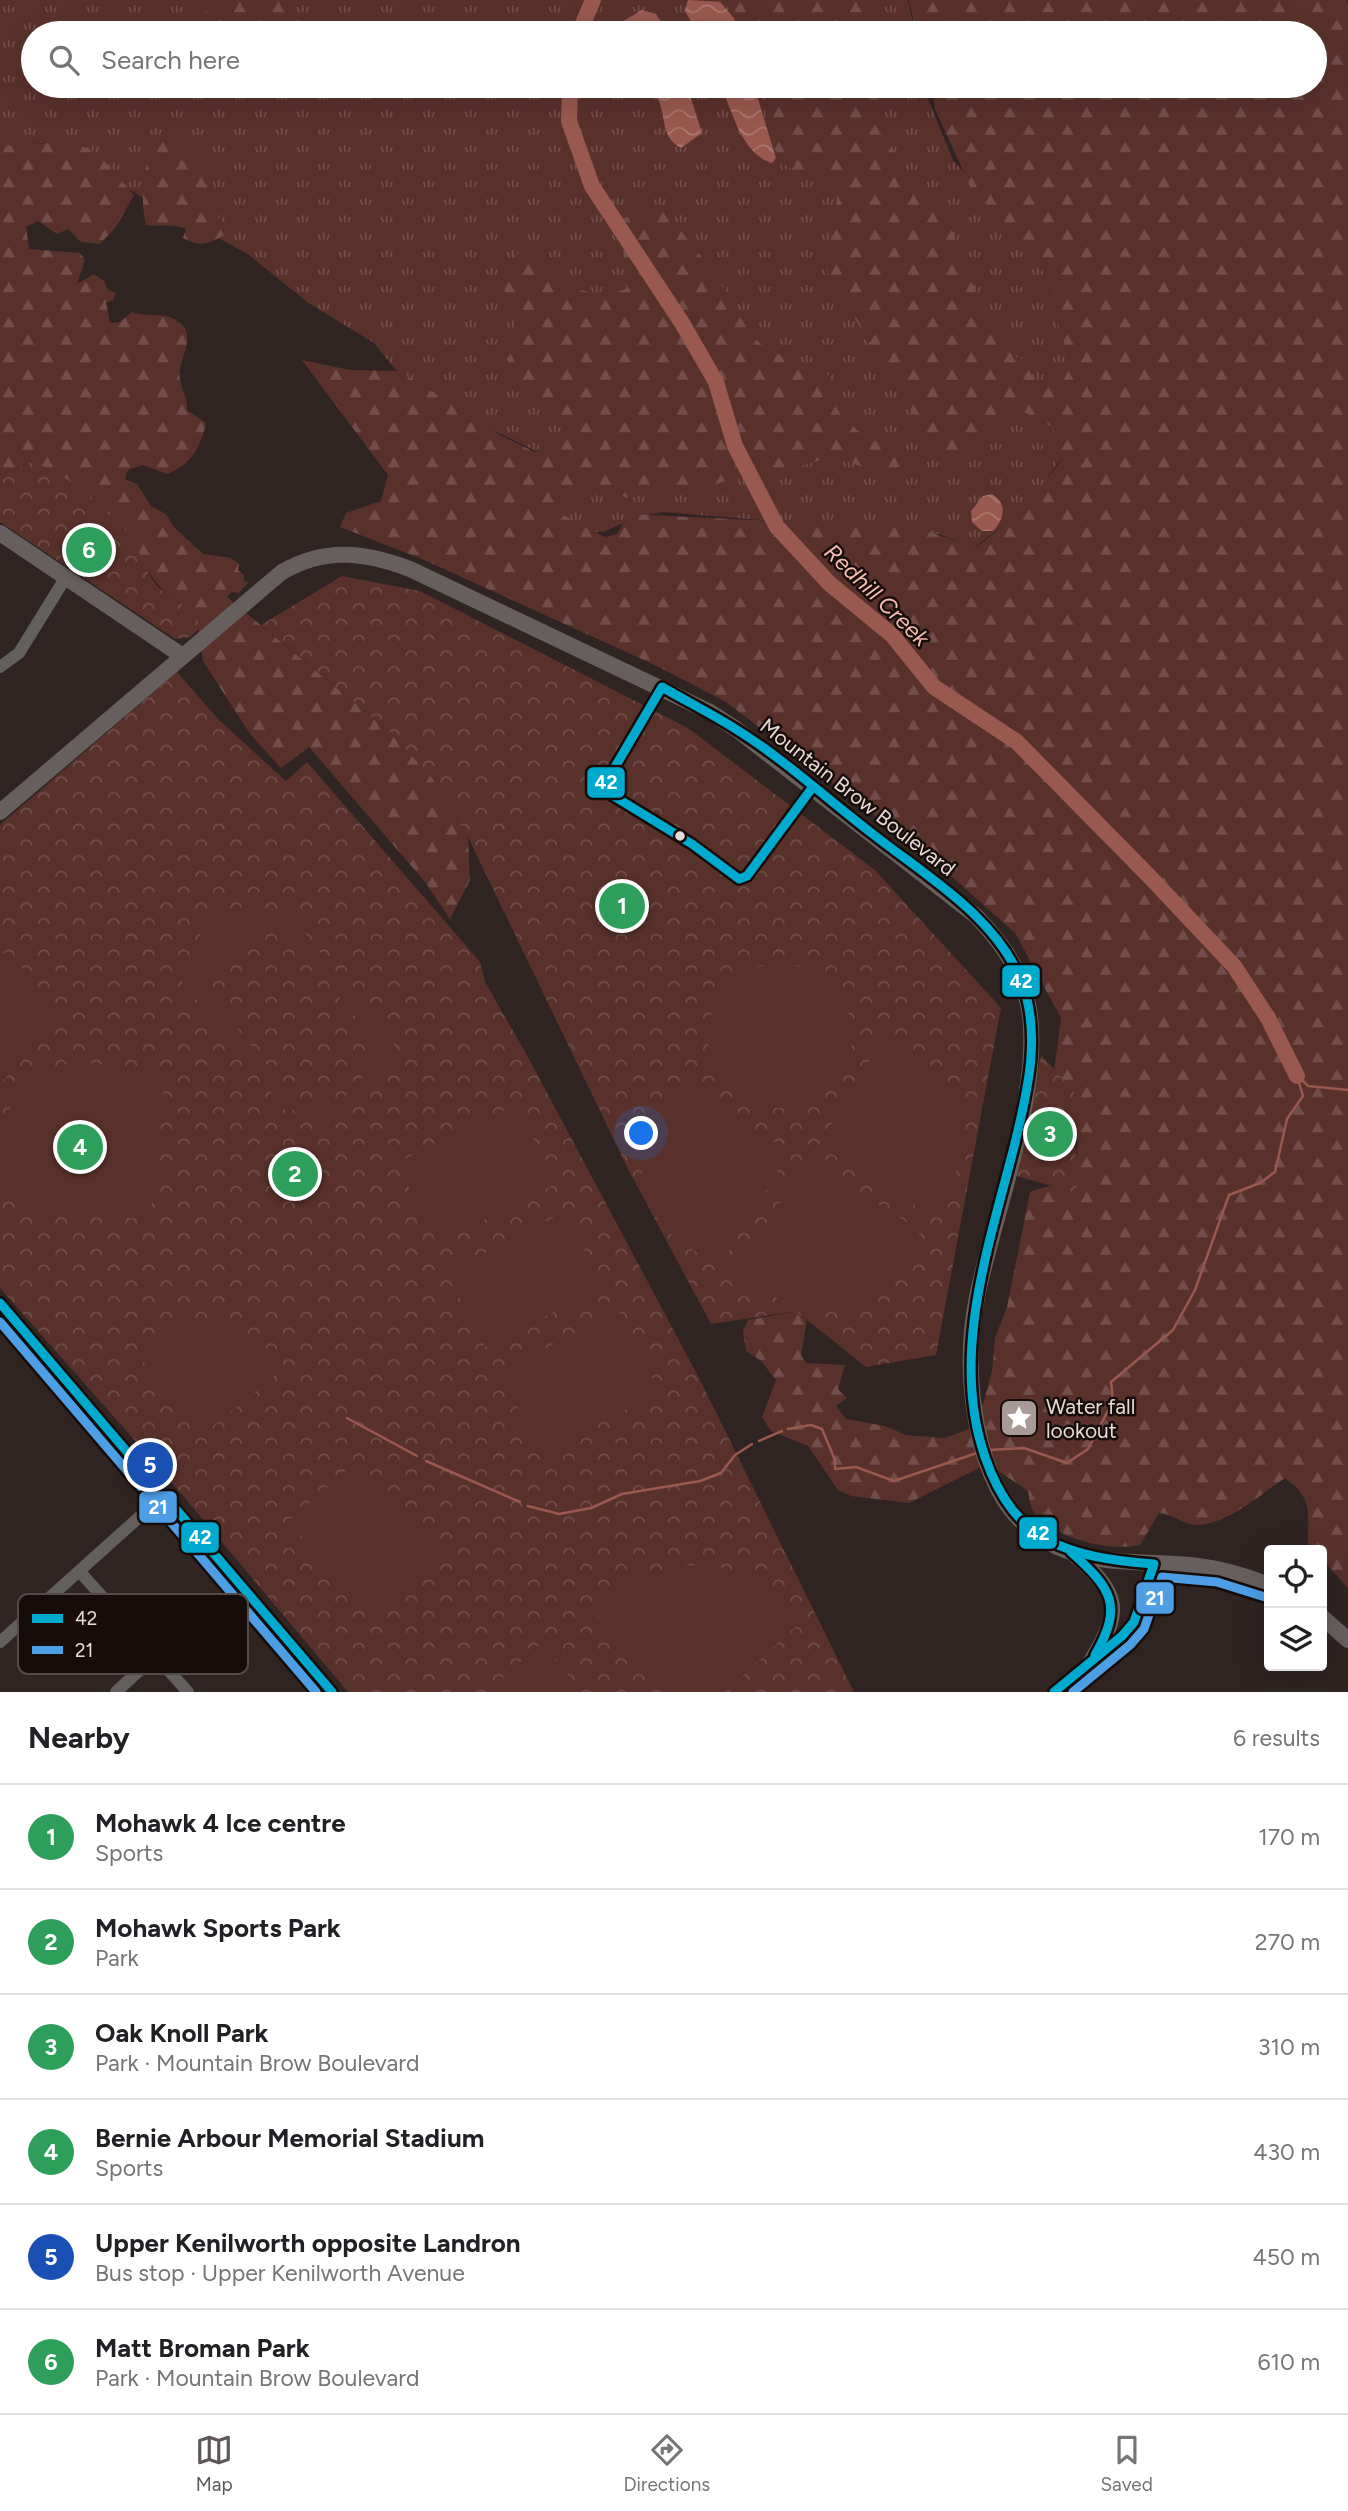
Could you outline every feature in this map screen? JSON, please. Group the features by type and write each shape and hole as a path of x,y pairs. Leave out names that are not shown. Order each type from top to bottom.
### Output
{"main road":[{"path":"0,533 181,655"},
{"name":"Mountain Brow Boulevard","path":"0,812 252,596 297,563 330,554 368,556 410,569 710,712 736,729 920,871 997,937 1008,953 1026,996 1032,1046 1026,1100 977,1297 970,1359 975,1418 997,1492 1030,1529 1071,1552 1099,1560 1219,1570 1264,1584"},
{"path":"1071,1552 1101,1578 1112,1600 1107,1631 1090,1663"},
{"path":"1327,1621 1348,1640"}],"street":[{"path":"0,667 19,653 66,577"},
{"path":"0,1303 332,1692"},
{"path":"53,1594 165,1494"},
{"path":"1054,1692 1069,1687 1090,1663 1134,1622 1154,1564"},
{"path":"80,1572 100,1594"},
{"path":"2,1635 18,1622"},
{"path":"116,1692 135,1674"},
{"path":"172,1674 188,1692"}],"green space":[{"path":"0,0 908,0 912,21 21,21 21,98 928,98 953,160 1026,244 1078,315 1068,447 1030,504 974,548 939,534 822,530 772,521 662,512 637,517 603,532 579,531 542,507 548,457 468,418 395,369 374,343 307,302 248,254 145,199 50,142 0,148"},
{"path":"208,0 285,0 303,21 204,21"},
{"path":"727,0 874,0 870,21 731,21"},
{"path":"909,0 1347,0 1348,1588 1327,1565 1327,1545 1308,1543 1305,1499 1285,1478 1243,1508 1220,1520 1192,1525 1159,1513 1140,1545 1113,1547 1083,1541 1056,1530 1034,1512 1028,1491 997,1470 979,1468 909,1503 851,1496 838,1490 808,1446 771,1431 762,1417 776,1380 761,1361 746,1351 743,1330 748,1320 797,1311 807,1320 801,1355 806,1363 845,1365 838,1389 847,1398 836,1406 846,1419 885,1426 906,1435 945,1438 969,1429 983,1404 992,1371 995,1338 1007,1307 1030,1192 1061,1181 1074,1165 1077,1135 1071,1104 1051,1094 1061,1018 1015,933 932,859 726,702 657,666 422,559 340,527 346,513 381,501 388,475 302,360 350,370 399,371 502,436 535,452 559,452 570,432 553,405 510,378 507,369 516,321 502,284 502,270 516,253 532,256 577,287 590,292 605,293 626,289 623,244 613,223 657,204 707,264 759,342 775,353 818,370 837,382 844,390 836,407 843,417 859,431 904,460 897,471 867,469 834,456 801,466 742,475 717,484 627,498 598,486 581,488 573,495 563,515 605,537 617,534 628,514 919,528 975,548 1033,495 1060,461 1052,427 1024,412 1010,418 971,456 958,456 943,447 922,428 827,273 839,182 828,177 797,172 779,158 770,135 762,98 878,98 897,164 948,218 966,270 993,328 1013,356 1022,359 1035,381 1060,387 1071,366 1057,320 1061,305 1047,276 1025,247 970,186 935,109 933,98 1327,98 1327,21 913,21"},
{"path":"167,138 184,146 212,172 208,207 232,231 202,244 183,238 186,229 181,227 146,225 143,193 145,170 155,139"},
{"path":"69,141 96,152 134,195 116,227 100,244 81,242 68,229 57,234 38,221 26,227 29,249 80,253 85,260 77,284 94,274 104,281 108,290 116,293 113,301 106,302 110,323 120,322 132,312 168,317 179,322 187,335 180,372 187,410 206,423 194,454 176,470 167,474 143,465 128,470 125,479 137,484 151,506 166,514 174,527 203,554 231,558 239,564 238,570 244,575 244,581 249,582 239,593 232,592 227,597 392,734 433,778 468,837 470,880 450,919 425,882 309,747 281,768 250,734 203,661 196,614 165,593 142,564 132,536 30,462 0,475 0,147"},
{"path":"31,462 71,482 115,517 133,538 153,581 165,593 196,614 200,628 190,637 175,639 0,522 0,475"},
{"path":"342,576 420,591 688,728 875,870 1001,1008 936,1355 866,1367 796,1311 711,1324 628,1169 468,837 433,779 392,734 261,625"},
{"path":"177,672 218,719 286,781 307,762 480,962 485,982 529,1059 699,1378 854,1692 348,1692 168,1478 0,1288 0,825"},
{"path":"246,906 283,915 288,912 397,1049 387,1057 383,1053 374,1086 366,1098 354,1106 341,1112 326,1114 293,1110 288,1113 178,976 187,968 193,973 195,947 199,937 212,920 233,909","holes":["255,923 275,926 291,937 364,1028 368,1047 367,1065 362,1080 353,1091 340,1099 325,1102 308,1100 289,1092 214,1000 207,981 208,961 221,963 235,951 240,956 243,952 240,947 255,935"]},
{"path":"0,951 20,965 39,1001 60,1024 26,1053 0,1085"},
{"path":"780,964 808,969 831,985 847,1008 852,1036 847,1064 831,1087 808,1103 780,1108 752,1103 729,1087 713,1064 708,1036 713,1008 729,985 752,969"},
{"path":"888,1031 935,1070 948,1086 963,1121 959,1163 950,1184 930,1215 824,1148 822,1139"},
{"path":"1041,1055 1074,1091 1077,1193 1016,1176"},
{"path":"79,1062 152,1070 164,1085 152,1203 134,1218 20,1209 0,1171 4,1123 22,1080 34,1070"},
{"path":"675,1080 786,1149 787,1155 721,1264 690,1249 668,1230 652,1210 644,1187 642,1162 647,1136 658,1108"},
{"path":"516,1104 556,1184 437,1243 397,1163"},
{"path":"811,1164 921,1231 887,1281 869,1296 850,1306 830,1309 791,1304 772,1296 735,1273 803,1166"},
{"path":"565,1212 603,1287 485,1347 447,1272"},
{"path":"619,1311 659,1392 541,1452 500,1371"},
{"path":"208,1322 231,1327 251,1336 285,1367 207,1431 199,1430 135,1351 176,1326"},
{"path":"357,1461 444,1560 376,1621 289,1521"},
{"path":"708,1564 760,1584 781,1598 804,1619 725,1692 670,1692 592,1609 621,1587 645,1574"},
{"path":"541,1644 582,1692 486,1692"}],"water":[{"path":"688,0 720,2 735,21 691,21 685,11"},
{"path":"642,10 656,14 660,21 624,21"},
{"path":"657,98 691,98 702,133 681,148 675,144 666,129"},
{"path":"726,98 758,98 776,158 772,163 753,151 734,120"},
{"path":"992,494 1000,502 1002,517 993,531 982,531 972,522 971,511 983,496"}],"waterway":[{"name":"Redhill Creek","path":"584,21 593,0"},
{"name":"Redhill Creek","path":"570,98 569,121 592,186 682,323 716,382 735,446 777,527 830,584 892,635 934,687 1017,742 1149,876 1234,966 1268,1018 1297,1076"},
{"path":"990,1450 1024,1448 1067,1463 1088,1449 1113,1401 1111,1382 1173,1330 1195,1290 1229,1195 1260,1183 1275,1172 1287,1119 1303,1096 1297,1076"},
{"name":"Redhill Creek","path":"1300,1078 1308,1086 1348,1090"},
{"path":"347,1418 417,1456"},
{"path":"788,1429 811,1425 822,1429 835,1460 835,1469 856,1467 894,1481 977,1453"},
{"path":"759,1441 782,1431"},
{"path":"528,1506 559,1514 591,1508 622,1494 700,1481 721,1473 735,1455 752,1444"},
{"path":"426,1461 520,1502"}],"transit line":[{"name":"42","path":"812,788 747,876 739,879 692,844 602,789 662,687 770,752 959,900 996,938 1011,960 1028,1002 1031,1061 1020,1120 978,1297 972,1337 971,1378 975,1418 985,1457 997,1486 1012,1509 1029,1527 1071,1550 1096,1557 1154,1564 1134,1622 1122,1636 1054,1692"},
{"name":"42","path":"0,1303 332,1692"},
{"name":"21","path":"0,1322 232,1594"},
{"name":"42","path":"1071,1552 1096,1576 1109,1598 1109,1623 1095,1655"},
{"name":"21","path":"1073,1692 1130,1645 1144,1629 1162,1577 1217,1582 1264,1597"},
{"name":"21","path":"248,1612 316,1692"}],"place":[{"name":"Matt Broman Park","path":"89,550"},
{"name":"Mohawk 4 Ice centre","path":"622,906"},
{"name":"Oak Knoll Park","path":"1050,1134"},
{"name":"Bernie Arbour Memorial Stadium","path":"80,1147"},
{"name":"Mohawk Sports Park","path":"295,1174"},
{"name":"Water fall lookout","path":"1019,1418"},
{"name":"Upper Kenilworth opposite Landron","path":"150,1465"}]}
